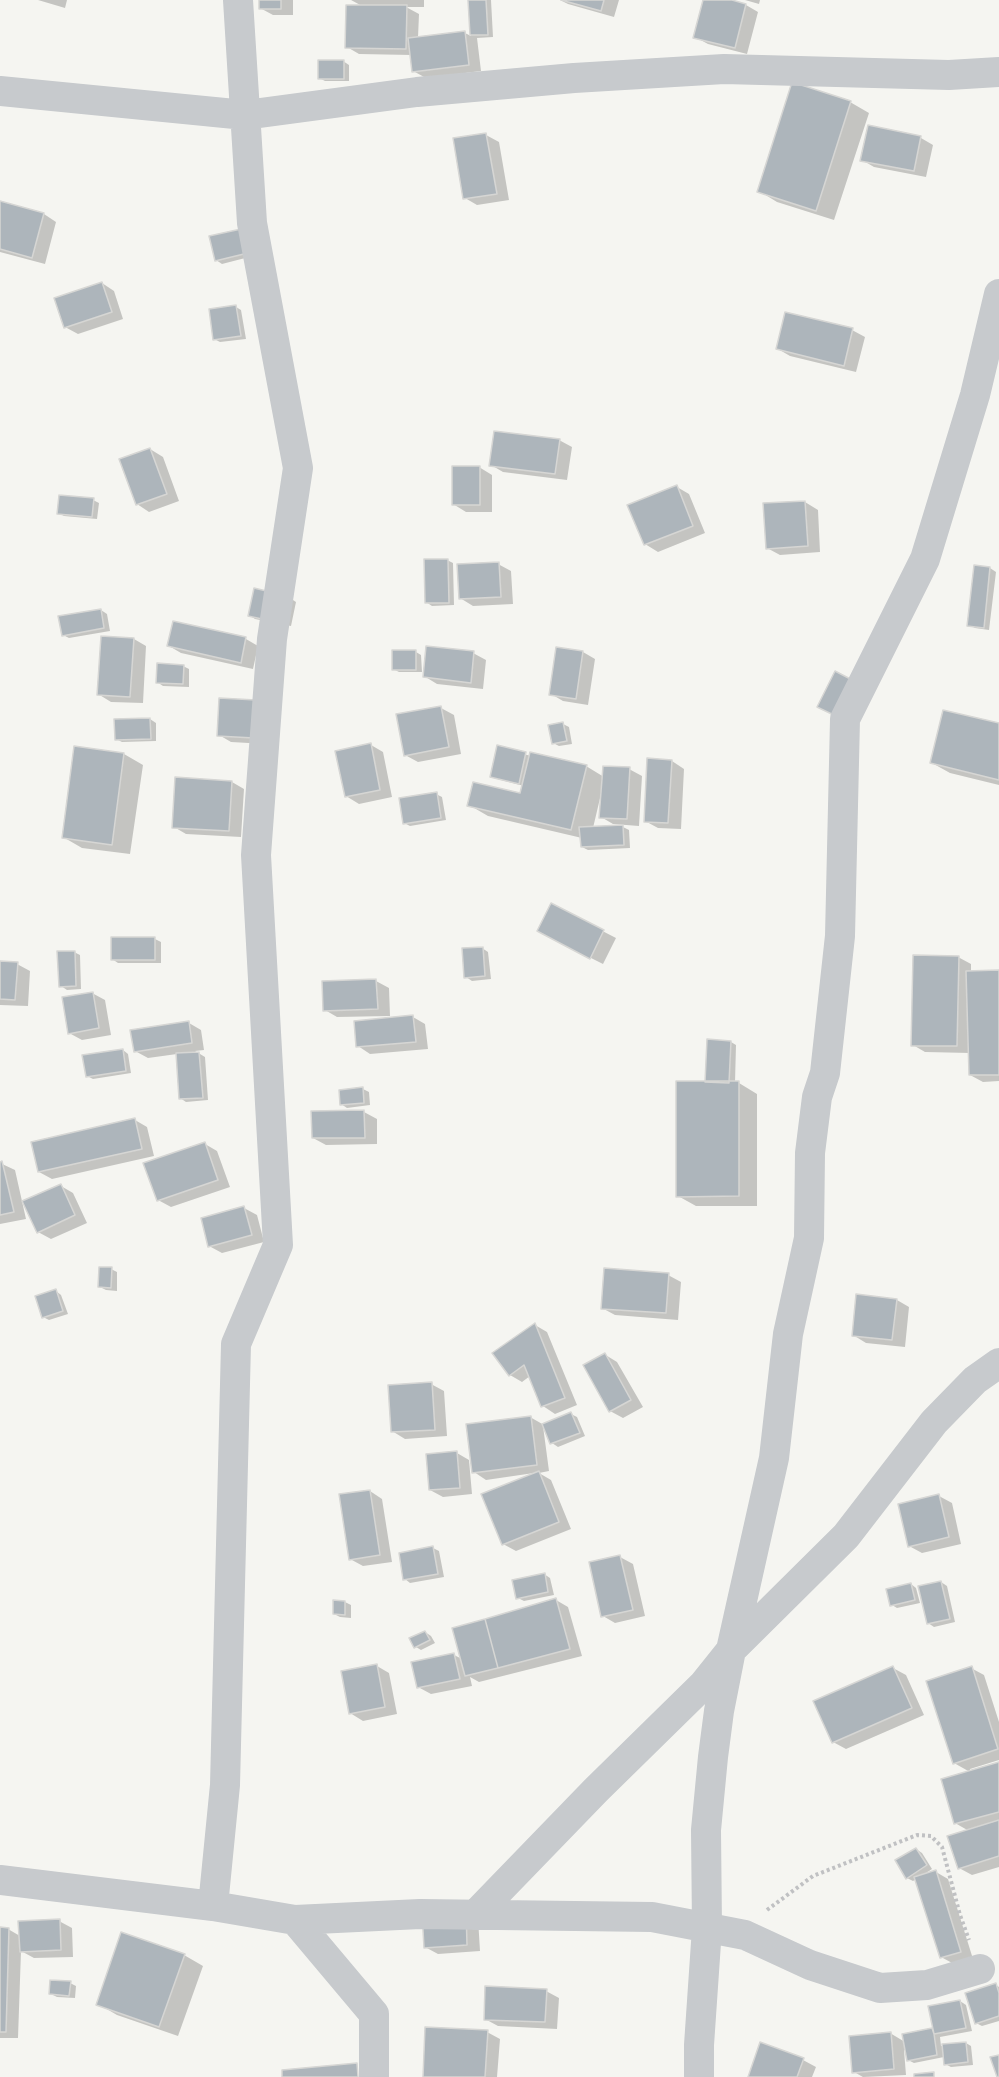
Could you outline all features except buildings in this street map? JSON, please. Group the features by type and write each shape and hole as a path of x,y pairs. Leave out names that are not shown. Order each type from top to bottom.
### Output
{"street":[{"path":"213,1906 225,1785 236,1344 278,1245 256,855 273,639 298,468 252,223 238,0"},
{"path":"0,91 245,115 417,92 574,78 724,69 949,75 999,72"},
{"path":"699,2077 707,1928 705,1830 717,1722 774,1458 788,1334 809,1238 810,1153 817,1097 825,1073 840,936 845,719 924,559 975,396 999,294"},
{"path":"475,1914 703,1685 731,1650 846,1536 934,1422 991,1378"},
{"path":"0,1881 213,1906 295,1920 420,1914 652,1917 745,1935 810,1965 880,1988 927,1985 980,1969"},
{"path":"295,1920 374,2014 374,2077"}],"path":[{"path":"745,1935 766,1911 813,1876 917,1835 931,1836 942,1847 960,1915 980,1969"}]}
